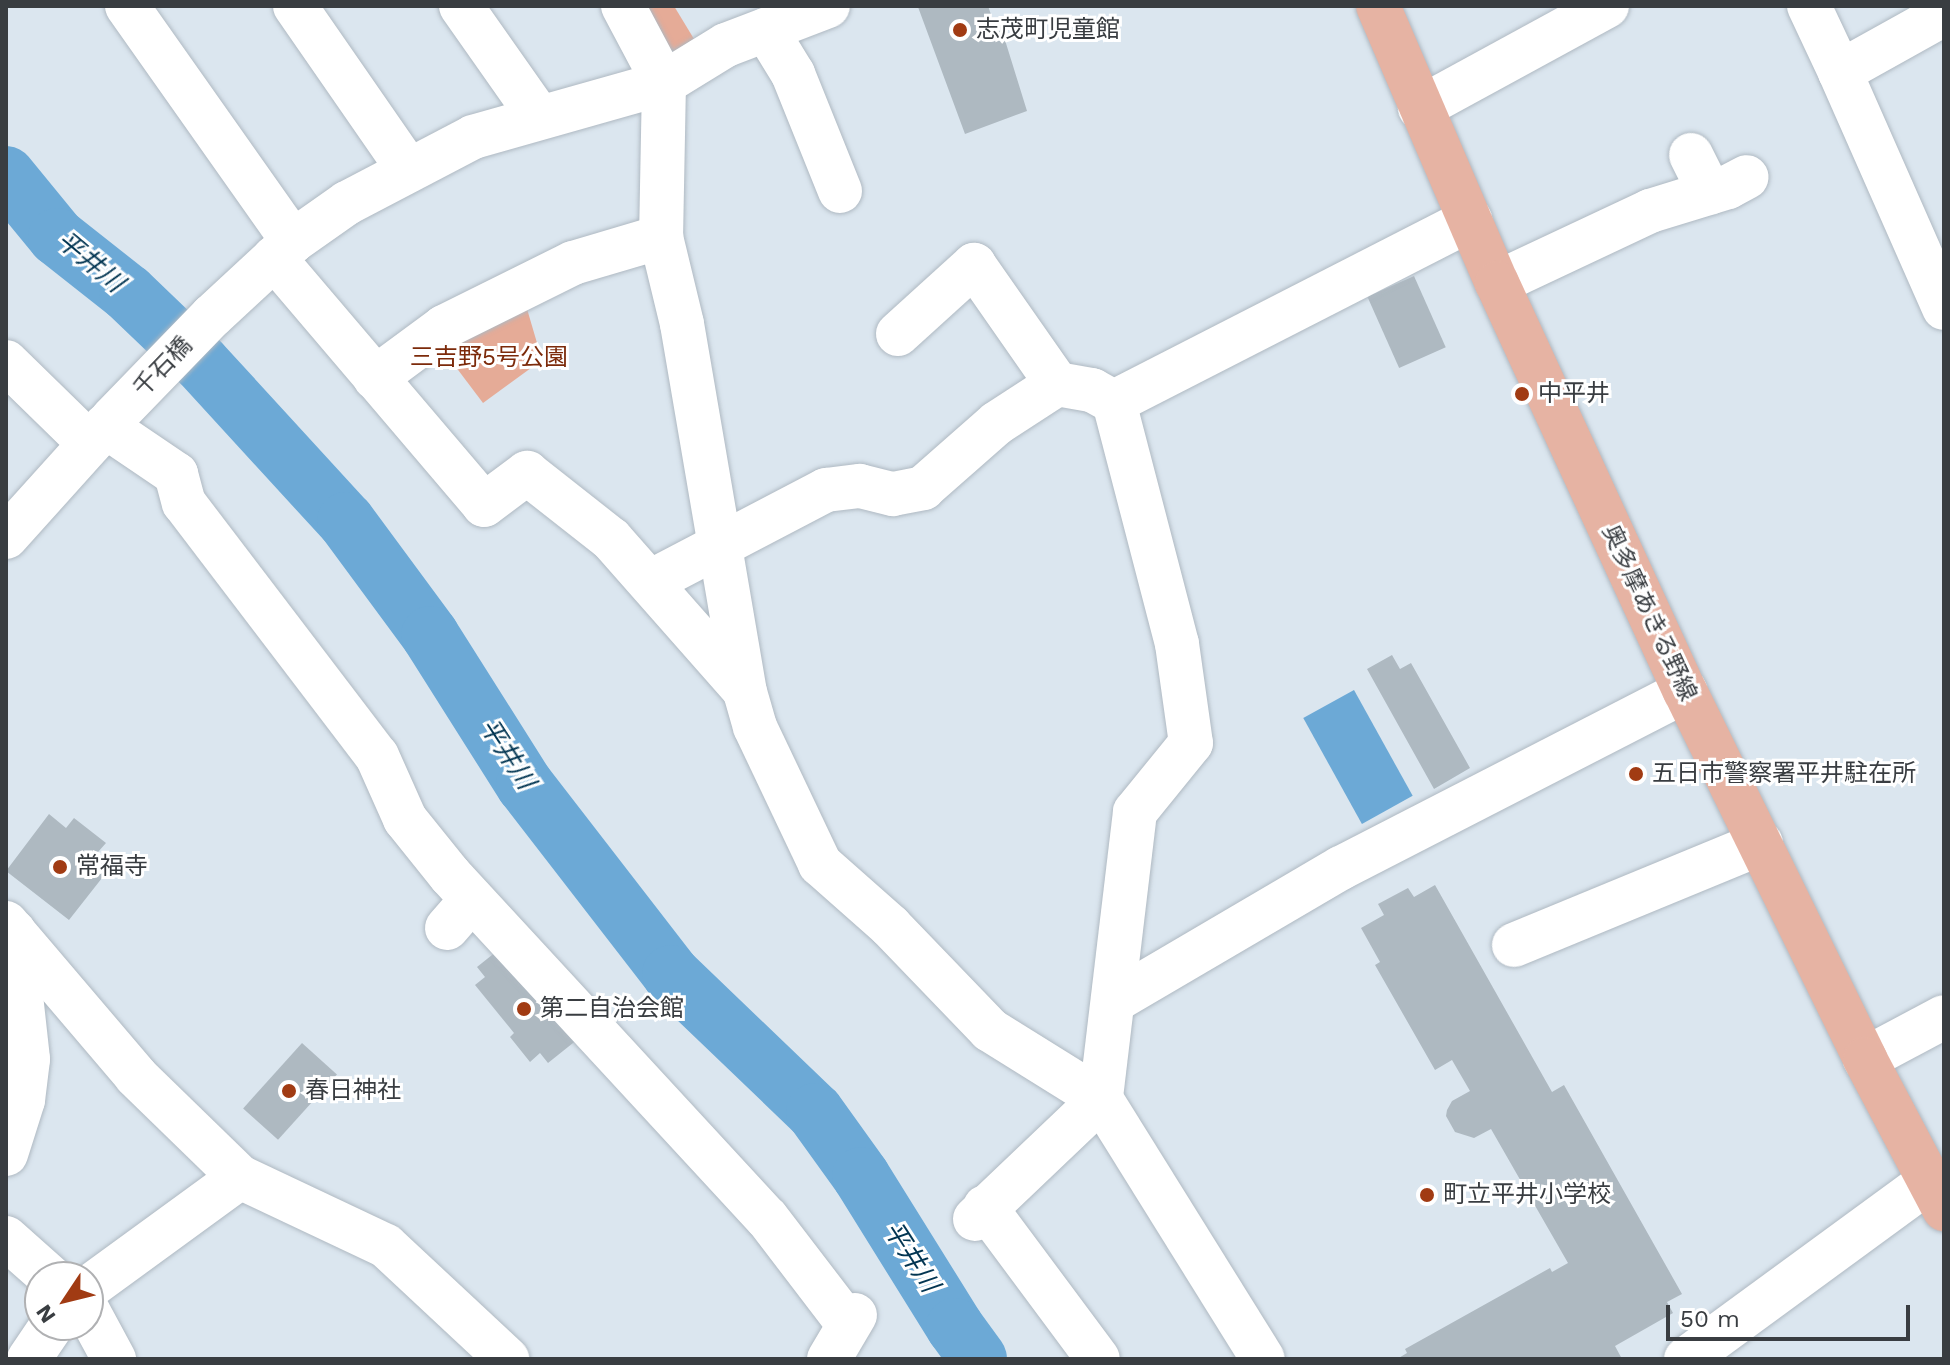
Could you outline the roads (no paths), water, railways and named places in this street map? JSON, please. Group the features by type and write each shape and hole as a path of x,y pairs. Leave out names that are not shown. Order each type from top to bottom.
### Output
{"main road":[{"name":"奥多摩あきる野線","path":"1378,6 1497,283 1685,691 1865,1059 1936,1195"}],"street":[{"path":"127,6 284,250 375,378 484,505 527,473 611,539 745,692"},
{"path":"295,6 408,169"},
{"path":"461,6 539,117"},
{"path":"623,6 664,83 661,237 682,324 745,692 755,727 820,864 890,926 990,1030 1101,1099 1263,1359"},
{"name":"千石橋","path":"6,537 103,429 212,316 284,250 347,203 473,137 664,83 726,45 828,6"},
{"path":"1420,108 1607,6"},
{"path":"1809,6 1944,308"},
{"path":"1840,72 1944,14"},
{"path":"766,30 793,74 840,191"},
{"path":"1497,283 1650,211 1716,175"},
{"path":"1114,402 1470,220"},
{"path":"375,378 444,327 573,263 661,237"},
{"path":"898,334 974,265 1057,384"},
{"path":"6,362 103,429 176,474 184,503 377,756 405,819 460,914 767,1218 844,1333"},
{"path":"650,582 826,490 860,486 893,494 923,488 997,423 1057,384 1092,390 1114,402 1177,644 1191,743 1135,812 1101,1099 980,1213 1098,1359"},
{"path":"1114,1001 1341,868 1685,691"},
{"path":"1514,945 1761,843"},
{"path":"6,1154 23,1100 28,1059 10,928"},
{"path":"10,928 136,1076 240,1177 386,1246 507,1359"},
{"path":"1865,1059 1944,1017"},
{"path":"104,1276 240,1177"},
{"path":"1686,1359 1936,1195"},
{"path":"6,1238 32,1261"},
{"path":"29,1359 41,1341"},
{"path":"104,1341 114,1359"}],"water":[{"path":"1354,690 1413,796 1362,824 1303,718"}],"waterway":[{"name":"平井川","path":"6,175 57,237 128,293 201,363 346,521 430,635 525,785 671,974 815,1112 861,1176 978,1359"}],"place":[{"name":"志茂町児童館","path":"960,30"},
{"name":"中平井","path":"1522,394"},
{"name":"五日市警察署平井駐在所","path":"1636,774"},
{"name":"常福寺","path":"60,867"},
{"name":"第二自治会館","path":"524,1009"},
{"name":"春日神社","path":"289,1091"},
{"name":"町立平井小学校","path":"1427,1195"}],"park label":[{"name":"三吉野5号公園","path":"489,358"}]}
